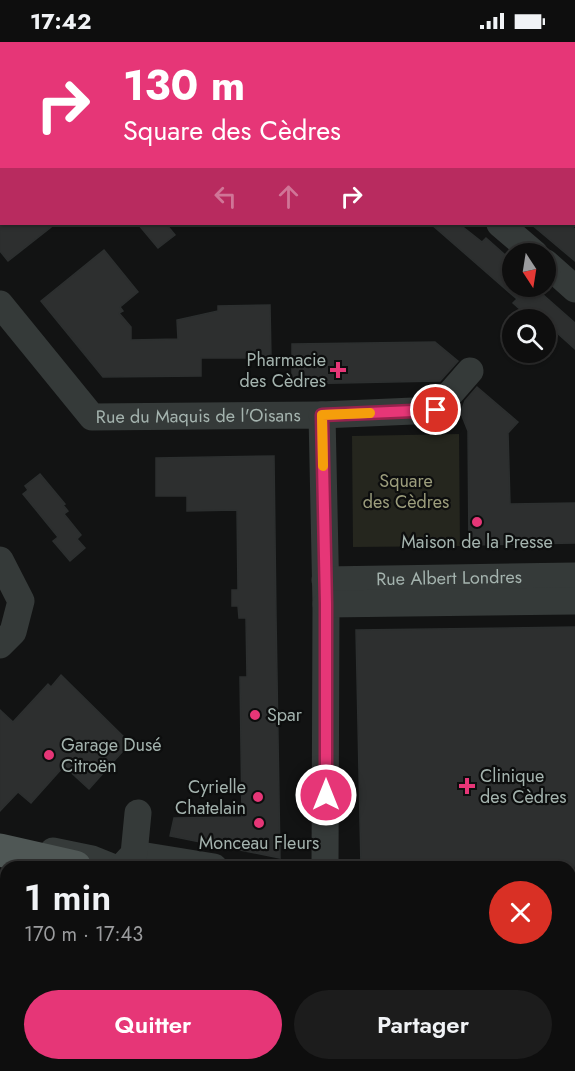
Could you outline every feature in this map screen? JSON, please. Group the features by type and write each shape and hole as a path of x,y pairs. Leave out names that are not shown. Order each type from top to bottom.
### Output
{"main road":[{"path":"0,850 49,861"}],"street":[{"path":"501,225 522,243"},
{"path":"556,272 575,289"},
{"name":"Rue du Maquis de l'Oisans","path":"0,304 92,417 322,415 325,592 325,861"},
{"path":"322,415 436,410 470,371"},
{"path":"0,560 21,601 13,632 0,645"},
{"name":"Rue Albert Londres","path":"325,592 575,576"},
{"name":"Rue Albert Londres","path":"325,592 575,601"},
{"path":"123,861 138,813"},
{"path":"0,841 107,861"}],"green space":[{"name":"Square des Cèdres","path":"459,434 460,546 353,547 352,436"}],"building":[{"path":"0,225 54,225 8,261 0,251"},
{"path":"139,225 167,225 175,235 158,248"},
{"path":"432,225 460,225 482,242 486,238 502,252 502,286"},
{"path":"532,225 569,225 575,229 575,261"},
{"path":"104,250 138,292 120,307 123,311 119,313 131,327 131,340 178,339 177,320 218,311 218,306 270,305 271,358 201,358 201,376 103,377 41,301"},
{"path":"515,297 545,297 575,323 575,349 556,332 556,309 520,309 513,303 517,299"},
{"path":"435,342 458,361 440,381 292,384 292,344"},
{"path":"477,387 518,422 508,433 510,504 575,503 575,543 469,545 468,431 462,416 462,409 465,401"},
{"path":"274,456 280,858 170,836 174,818 242,817 240,677 247,677 246,618 239,618 238,606 232,606 232,590 238,590 237,510 187,511 187,496 156,496 156,458"},
{"path":"40,474 65,504 63,505 68,511 64,514 81,535 77,539 85,548 70,561 53,541 58,537 23,494 28,490 25,486"},
{"name":"Clinique des Cèdres","path":"575,627 575,861 361,861 356,630"},
{"path":"61,675 130,743 89,789 64,766 31,803 18,792 0,811 0,710 13,722 48,684 51,687"}],"slow traffic":[{"path":"323,466 322,415 370,413"}],"place":[{"name":"Pharmacie des Cèdres","path":"338,370"},
{"name":"Maison de la Presse","path":"477,522"},
{"name":"Spar","path":"255,715"},
{"name":"Garage Dusé Citroën","path":"49,755"},
{"name":"Clinique des Cèdres","path":"467,786"},
{"name":"Cyrielle Chatelain","path":"258,797"},
{"name":"Monceau Fleurs","path":"259,823"}],"route":[{"path":"326,795 326,604 322,415 436,410"}]}
